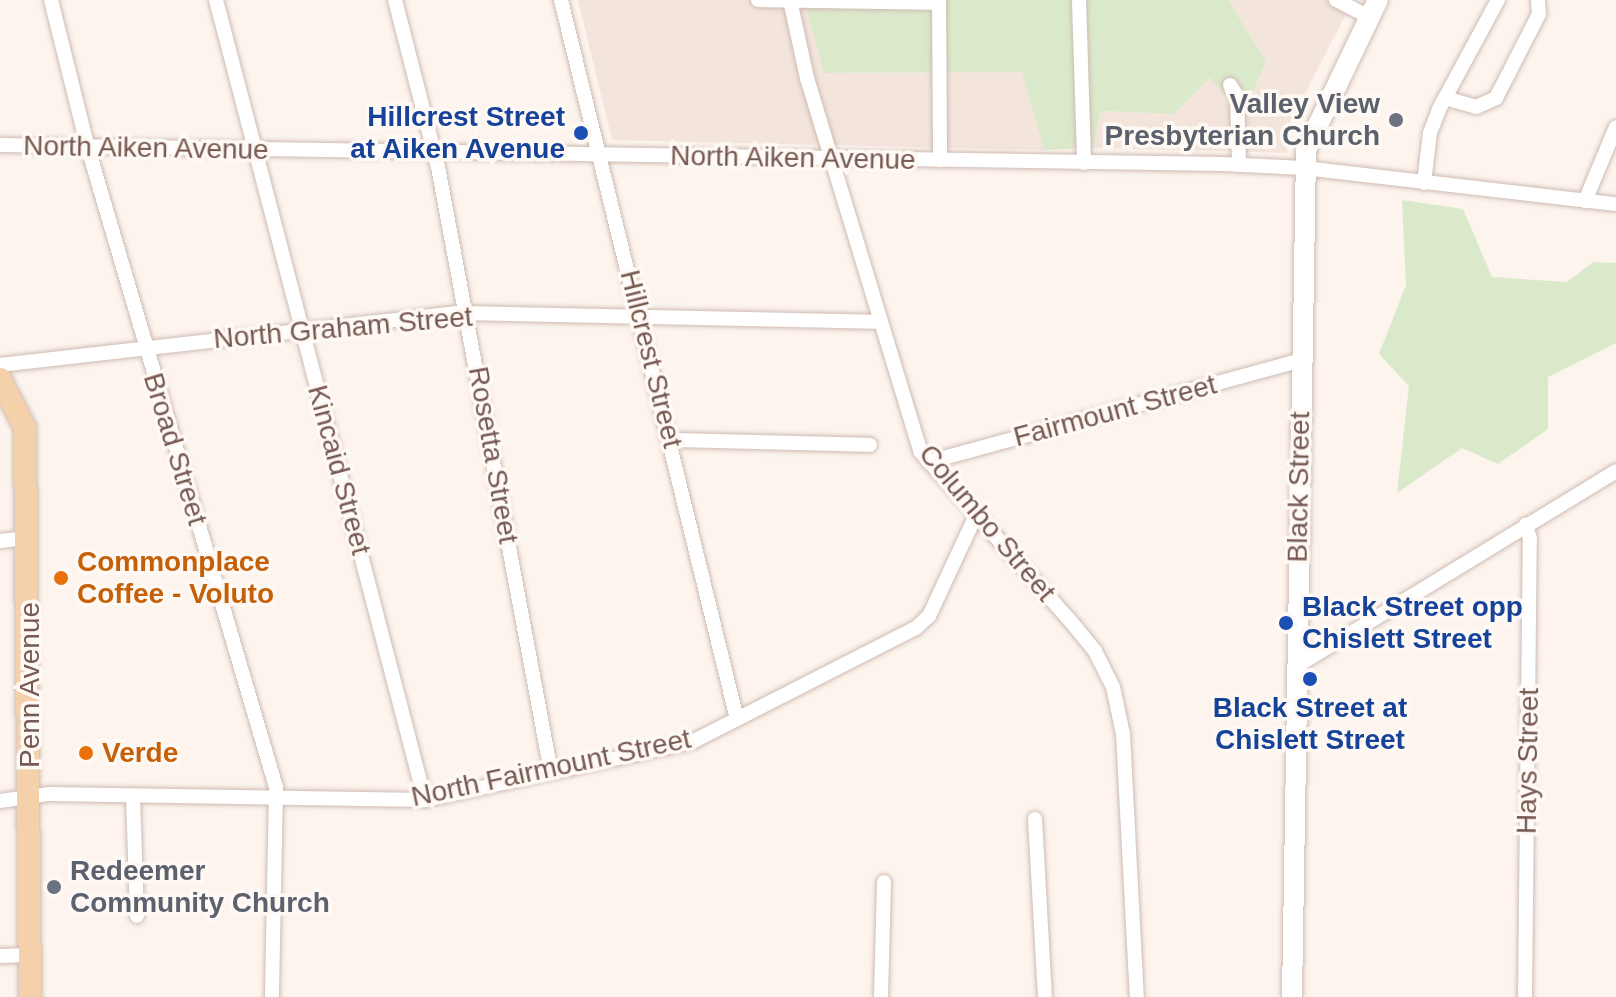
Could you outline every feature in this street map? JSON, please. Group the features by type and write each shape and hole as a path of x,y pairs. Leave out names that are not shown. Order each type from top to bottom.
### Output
{"main road":[{"name":"Penn Avenue","path":"0,379 25,428 31,798 30,997"}],"street":[{"name":"Broad Street","path":"51,0 88,148 276,800 272,997"},
{"name":"Kincaid Street","path":"216,0 425,800"},
{"name":"Rosetta Street","path":"395,0 434,154 467,314 551,772"},
{"name":"Hillcrest Street","path":"561,0 672,440 737,719"},
{"path":"758,0 939,1 940,160"},
{"name":"Columbo Street","path":"790,0 831,159 920,451 1095,651 1113,687 1123,734 1137,997"},
{"path":"1079,0 1084,163"},
{"path":"1336,0 1374,9"},
{"path":"1424,183 1430,133 1445,98 1498,0"},
{"path":"1445,98 1476,107 1496,98 1539,14 1538,0"},
{"name":"Black Street","path":"1292,997 1304,168 1306,150 1374,9"},
{"path":"1230,85 1237,96 1239,165"},
{"path":"1585,201 1614,134"},
{"name":"North Aiken Avenue","path":"0,145 1239,165 1304,168 1616,204"},
{"name":"North Graham Street","path":"0,365 467,314 880,322"},
{"name":"Fairmount Street","path":"929,462 1301,360"},
{"path":"672,440 870,445"},
{"path":"1297,666 1616,471"},
{"name":"North Fairmount Street","path":"0,801 133,796 425,800 692,742 916,628 929,616 976,515"},
{"name":"Hays Street","path":"1525,997 1530,539 1526,525"},
{"path":"0,541 28,538"},
{"path":"133,796 137,916"},
{"path":"1035,819 1045,997"},
{"path":"881,997 884,882"},
{"path":"0,956 31,955"}],"shaded area":[{"path":"578,0 804,0 825,73 1022,72 1044,150 612,140"},
{"path":"1228,0 1353,0 1289,125 1287,153 1093,148 1101,111 1174,114 1210,78 1243,117 1266,61"}],"green space":[{"path":"804,0 1228,0 1266,61 1243,117 1210,78 1174,114 1101,111 1093,148 1044,150 1022,72 824,73"},
{"path":"1402,200 1463,209 1492,277 1567,282 1593,262 1616,263 1616,343 1548,377 1548,429 1498,464 1462,448 1397,493 1409,386 1379,354 1406,285"}],"place":[{"name":"Valley View Presbyterian Church","path":"1396,120"},
{"name":"Hillcrest Street at Aiken Avenue","path":"581,133"},
{"name":"Commonplace Coffee - Voluto","path":"61,578"},
{"name":"Black Street opp Chislett Street","path":"1286,623"},
{"name":"Black Street at Chislett Street","path":"1310,679"},
{"name":"Verde","path":"86,753"},
{"name":"Redeemer Community Church","path":"54,887"}]}
